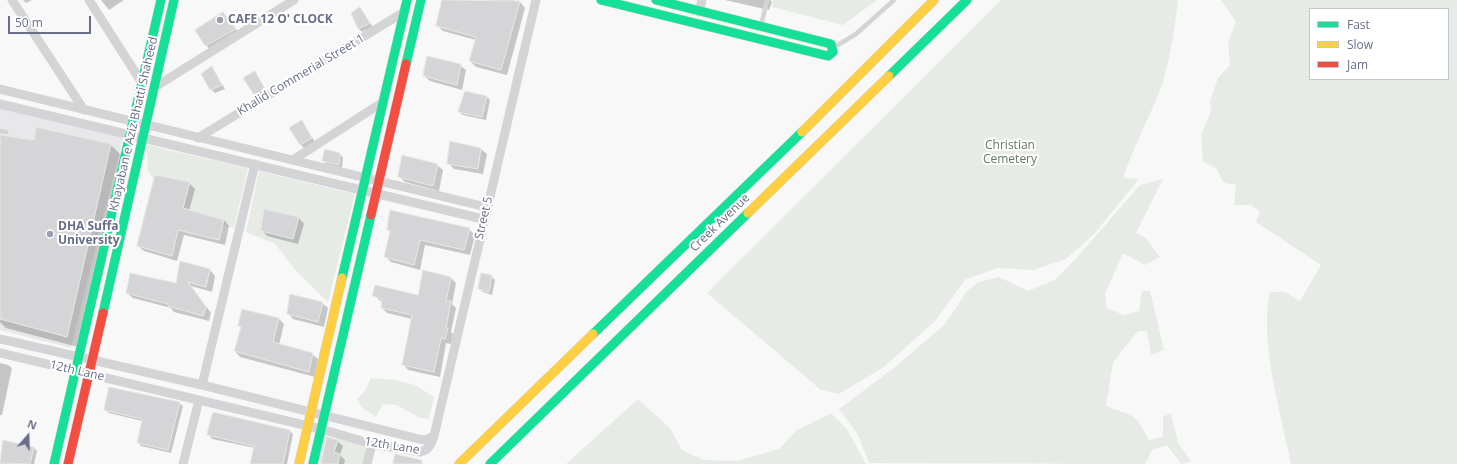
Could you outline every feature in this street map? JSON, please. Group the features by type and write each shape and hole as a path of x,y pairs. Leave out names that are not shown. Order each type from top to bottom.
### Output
{"street":[{"path":"12,0 84,110"},
{"path":"89,0 142,83"},
{"name":"Khayaban e Aziz Bhatti Shaheed","path":"54,464 161,0"},
{"name":"Khayaban e Aziz Bhatti Shaheed","path":"68,464 147,124 174,0"},
{"path":"155,87 294,0"},
{"path":"299,464 407,0"},
{"path":"313,464 421,0"},
{"name":"Street 5","path":"434,436 486,207 536,0"},
{"path":"601,0 828,56 831,55 833,48 831,44 656,0"},
{"path":"699,12 702,0"},
{"name":"Creek Avenue","path":"459,464 759,175 934,0"},
{"name":"Creek Avenue","path":"490,464 967,0"},
{"name":"Khalid Commerial Street 1","path":"198,138 404,12"},
{"path":"0,89 486,207"},
{"path":"293,160 383,102"},
{"path":"0,104 484,219"},
{"path":"202,385 255,164"},
{"name":"12th Lane","path":"0,339 202,385 419,439 425,440 434,436"},
{"name":"12th Lane","path":"0,353 307,426 372,444 420,452 425,451 431,446 434,436"},
{"path":"183,464 199,400"},
{"path":"368,464 372,444"}],"lane":[{"path":"761,26 767,0"},
{"path":"833,48 856,34 894,0"},
{"path":"0,131 6,132"}],"shaded area":[{"name":"DHA Suffa University","path":"0,108 123,138 71,348 0,330"}],"green space":[{"path":"773,0 877,0 843,25 772,7"},
{"name":"Christian Cemetery","path":"1001,0 1178,0 1171,47 1163,82 1123,178 1139,179 1094,234 1066,259 1033,270 998,268 966,279 935,321 884,367 839,394 821,390 707,293"},
{"path":"1221,0 1457,0 1457,464 1291,464 1269,355 1267,312 1270,292 1285,292 1300,301 1321,265 1256,222 1260,212 1251,205 1234,205 1236,185 1224,183 1216,168 1203,162 1201,135 1211,112 1210,101 1218,78 1230,65 1228,42 1236,22"},
{"path":"147,145 248,168 234,228 186,218 163,193 148,171"},
{"path":"259,171 355,194 328,302 296,271 275,244 246,232"},
{"path":"1163,179 1136,233 1146,238 1160,257 1145,265 1123,253 1105,294 1107,308 1124,315 1139,311 1142,291 1150,291 1164,350 1151,355 1147,331 1138,331 1113,362 1106,406 1128,414 1136,419 1149,440 1163,437 1163,417 1171,413 1178,443 1191,461 1181,464 1167,445 1152,450 1145,464 869,463 858,435 839,409 895,367 944,325 968,290 979,282 999,277 1028,291 1055,280 1081,253 1140,185"},
{"path":"371,378 396,380 415,385 434,397 429,419 420,418 397,405 383,404 376,417 362,408 357,399 365,391"},
{"path":"638,399 670,428 682,450 704,460 737,461 779,449 797,430 831,413 847,429 866,464 566,464"},
{"path":"323,435 367,446 363,464 316,464"}],"building":[{"path":"442,0 520,1 501,70 469,61 476,37 436,26"},
{"path":"360,7 370,23 358,29 351,13"},
{"name":"CAFE 12 O' CLOCK","path":"223,12 236,29 205,46 195,30"},
{"path":"427,56 461,64 457,85 423,76"},
{"path":"212,66 222,85 210,90 201,74"},
{"path":"255,71 265,89 254,95 243,78"},
{"path":"465,91 487,96 482,117 458,112"},
{"path":"302,120 312,138 300,145 289,128"},
{"name":"DHA Suffa University","path":"36,127 111,144 67,337 0,319 0,135 34,140"},
{"path":"450,141 481,148 478,169 447,164"},
{"path":"325,149 340,153 339,165 322,161"},
{"path":"402,155 438,164 433,186 398,177"},
{"path":"155,175 190,182 183,208 224,220 219,240 178,230 172,256 137,246"},
{"path":"264,209 299,217 293,239 261,231"},
{"path":"390,210 470,228 464,250 420,240 414,265 384,257 390,231 387,230"},
{"path":"180,261 210,269 206,287 188,282 206,307 203,316 168,306 168,304 126,293 130,273 176,283"},
{"path":"423,270 451,277 446,301 451,301 446,328 448,328 445,339 441,338 434,372 402,365 412,315 381,308 382,299 372,296 375,285 418,295"},
{"path":"481,273 492,275 489,292 478,289"},
{"path":"290,294 323,302 318,322 287,314"},
{"path":"242,309 279,318 273,342 313,353 309,372 234,351 241,327 238,326"},
{"path":"109,387 180,402 168,450 137,443 142,419 104,410"},
{"path":"213,412 290,430 283,464 250,464 254,446 207,435"},
{"path":"327,437 338,440 334,452 340,454 338,464 321,464"},
{"path":"3,440 34,447 30,464 0,463"},
{"path":"395,454 422,460 422,464 393,464"}],"traffic: fast":[{"path":"54,464 161,0"},
{"path":"103,313 174,0"},
{"path":"342,278 407,0"},
{"path":"406,64 421,0"},
{"path":"601,0 828,56 833,52 831,44 656,0"},
{"path":"889,76 967,0"},
{"path":"593,334 802,132"},
{"path":"490,464 748,213"},
{"path":"313,464 371,215"}],"traffic: slow":[{"path":"802,132 934,0"},
{"path":"748,213 889,76"},
{"path":"299,464 342,278"},
{"path":"459,464 593,334"}],"traffic: jam":[{"path":"371,215 406,64"},
{"path":"68,464 103,313"}],"place":[{"name":"CAFE 12 O' CLOCK","path":"220,20"},
{"name":"DHA Suffa University","path":"50,234"}]}
